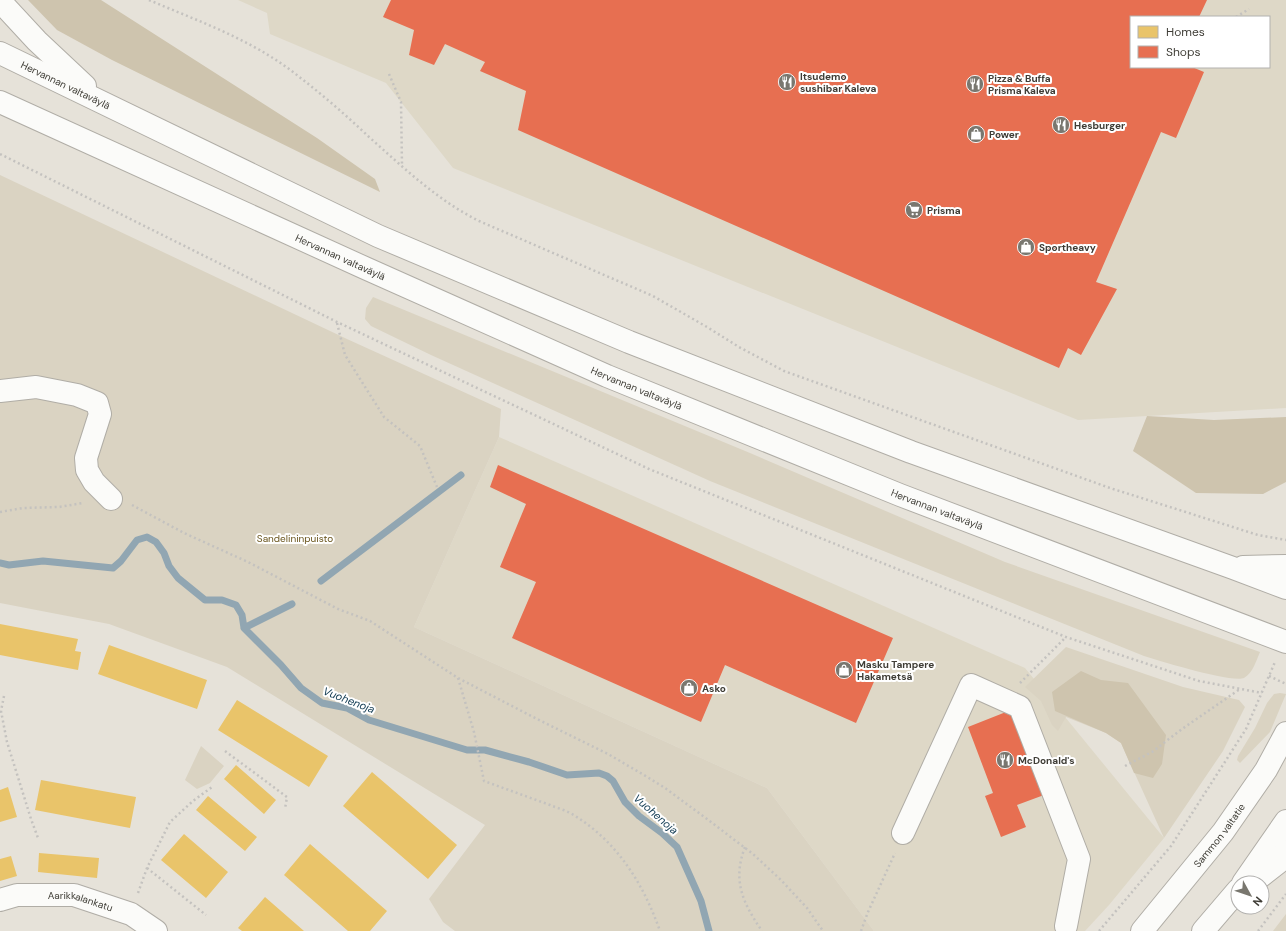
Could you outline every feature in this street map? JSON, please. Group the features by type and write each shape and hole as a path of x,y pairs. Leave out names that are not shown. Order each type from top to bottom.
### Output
{"main road":[{"path":"0,2 37,41 99,100"},
{"name":"Hervannan valtaväylä","path":"0,53 378,236 629,342 910,452 1286,588"},
{"name":"Hervannan valtaväylä","path":"0,102 607,376 907,498 1286,642"},
{"path":"0,391 36,387 77,395 97,403 100,414 86,458 87,470 94,482 111,499"},
{"path":"1233,568 1286,566"},
{"path":"903,833 970,685 1020,707 1079,859 1066,926"},
{"name":"Sammon valtatie","path":"1142,931 1223,832 1266,770 1286,733"},
{"path":"1249,875 1286,821"},
{"path":"1262,875 1279,862 1286,852"},
{"name":"Aarikkalankatu","path":"0,900 17,895 74,895 131,914 156,931"},
{"path":"1203,931 1230,900"}],"path":[{"path":"149,0 228,33 263,52 293,72 348,117 441,199 462,212 479,221 653,296 739,347 784,371 1110,488 1258,535 1286,540"},
{"path":"1238,16 1249,9"},
{"path":"389,74 401,102 402,166"},
{"path":"0,154 337,322 649,469 1066,637 1199,680 1262,693"},
{"path":"337,322 345,355 384,417 420,446 437,487"},
{"path":"0,512 23,508 59,507 111,499 135,506 184,533 248,562 338,609 370,621 458,678 608,754 665,788 744,847 780,880 807,908 823,931"},
{"path":"999,698 1013,689 1066,637"},
{"path":"1099,931 1171,846 1246,729 1269,676 1286,684"},
{"path":"458,678 474,732 484,781 572,814 611,845 626,861 640,885 660,931"},
{"path":"1125,766 1152,752 1241,688"},
{"path":"4,696 1,711 7,742 38,838"},
{"path":"225,751 288,797 286,809"},
{"path":"131,914 147,868 170,822 193,800 212,788"},
{"path":"861,931 903,833"},
{"path":"744,847 741,857 740,877 742,896 752,916 762,931"},
{"path":"147,868 206,915"},
{"path":"1258,931 1286,894"}],"shaded area":[{"path":"28,0 101,0 317,138 375,179 380,192 112,60 57,30"},
{"name":"Prisma","path":"238,0 1286,0 1286,408 1078,420 453,168 386,83 270,34 267,13"},
{"path":"1147,416 1214,420 1286,417 1286,482 1263,494 1196,493 1133,451"},
{"path":"499,437 1025,668 1164,838 1109,905 1085,931 874,931 767,788 414,627"},
{"path":"1081,671 1101,680 1128,683 1166,735 1162,764 1153,778 1134,773 1121,743 1106,733 1055,711 1052,692"}],"green space":[{"name":"Sandelininpuisto","path":"0,175 347,339 501,409 499,437 414,627 767,788 874,931 455,931 443,922 429,899 485,825 227,667 109,624 0,603"},
{"path":"373,297 750,453 1005,562 1260,652 1250,673 1244,678 1237,679 1211,675 1144,656 710,481 431,355 371,326 365,319 366,308"},
{"path":"1066,647 1183,687 1239,700 1245,707 1223,751 1164,838 1121,743 1106,733 1066,717 1058,731 1052,725 1041,701 1025,687"},
{"path":"1274,694 1286,694 1270,732 1240,763 1237,760 1238,756 1255,728 1267,703"},
{"path":"201,746 224,766 210,783 197,789 185,780"},
{"path":"1286,914 1286,931 1273,931"}],"building: Homes":[{"path":"0,624 78,639 75,651 81,652 78,670 0,655"},
{"path":"109,645 207,680 197,709 98,674"},
{"path":"237,700 328,756 309,787 218,730"},
{"path":"236,765 276,800 264,814 224,779"},
{"path":"372,772 457,845 428,879 343,806"},
{"path":"41,780 136,797 130,828 35,810"},
{"path":"8,787 17,817 0,822 0,790"},
{"path":"208,796 257,837 245,851 196,810"},
{"path":"184,834 228,872 206,898 161,860"},
{"path":"310,844 387,911 370,931 348,931 284,875"},
{"path":"39,853 99,858 97,878 38,872"},
{"path":"11,856 17,876 0,881 0,859"},
{"path":"265,897 304,931 242,931 238,928"}],"building: Shops":[{"name":"Prisma","path":"391,0 1207,0 1199,16 1130,16 1130,68 1194,68 1204,72 1176,138 1161,132 1096,282 1117,289 1081,355 1068,348 1059,368 518,130 526,91 480,71 485,62 445,44 434,65 409,55 414,30 383,17"},
{"path":"498,465 893,638 856,723 725,665 701,722 512,638 536,582 500,567 526,504 490,487"},
{"name":"McDonald's","path":"1011,710 1044,795 1017,805 1026,827 1001,837 985,796 993,793 968,727"}],"waterway":[{"path":"321,581 461,475"},
{"name":"Vuohenoja","path":"0,563 9,565 43,561 113,568 121,561 137,540 147,537 156,542 164,553 169,566 178,578 205,600 222,600 236,605 242,615 244,628 281,665 301,688 322,703 347,708 369,720 467,750 485,750 529,762 567,775 599,773 607,776 613,781 625,802 639,816 662,833 677,847 701,901 709,931"},
{"path":"244,628 292,604"}],"place":[{"name":"Itsudemo sushibar Kaleva","path":"787,82"},
{"name":"Pizza & Buffa Prisma Kaleva","path":"975,84"},
{"name":"Hesburger","path":"1061,125"},
{"name":"Power","path":"976,134"},
{"name":"Prisma","path":"914,210"},
{"name":"Sportheavy","path":"1026,247"},
{"name":"Masku Tampere Hakametsä","path":"844,670"},
{"name":"Asko","path":"689,688"},
{"name":"McDonald's","path":"1005,760"}]}
